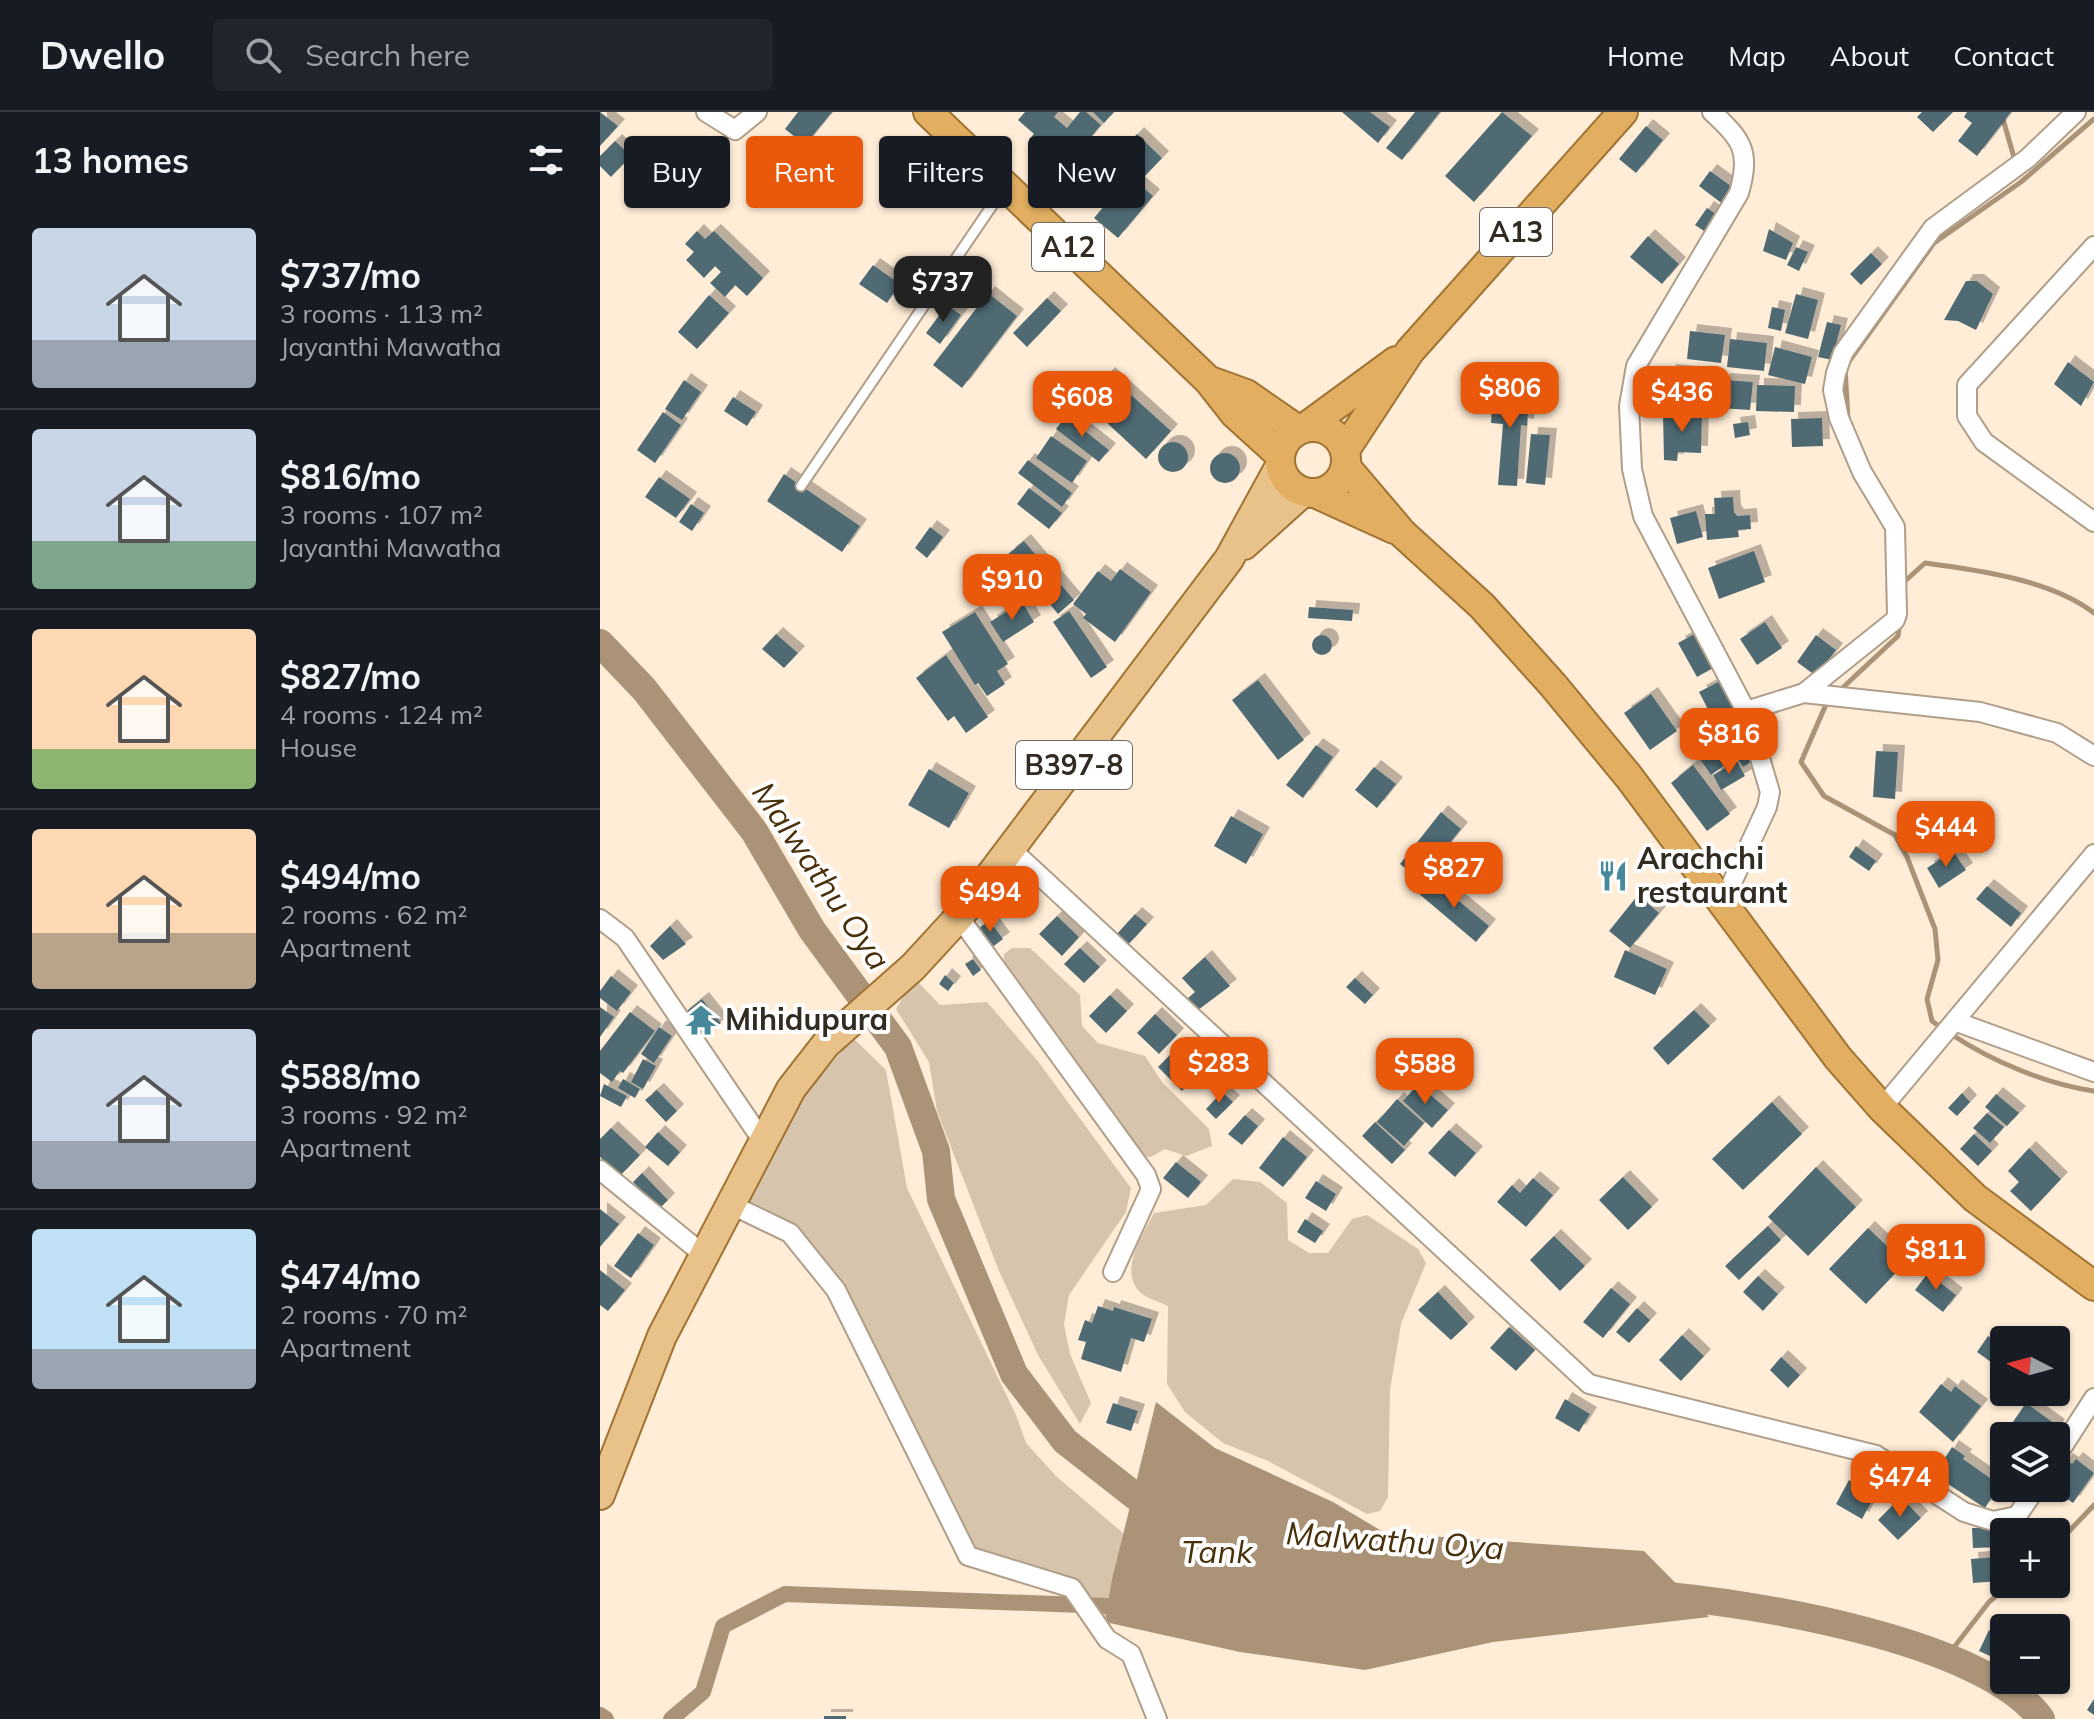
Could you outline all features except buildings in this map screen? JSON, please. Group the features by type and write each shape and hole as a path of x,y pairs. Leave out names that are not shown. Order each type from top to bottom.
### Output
{"highway":[{"name":"A12","path":"928,112 953,136"},
{"name":"A13","path":"1345,458 1410,351 1623,112"},
{"name":"A12","path":"1012,194 1209,381 1235,414 1280,461"},
{"name":"A13","path":"1302,428 1410,351"},
{"name":"A12","path":"1209,381 1246,394 1302,428"},
{"path":"1402,533 1288,482 1280,461 1283,445 1302,428 1330,431 1345,458 1402,533 1482,606 1553,685 1723,902 1811,1023 1882,1108 1975,1198 2094,1286"},
{"path":"1309,493 1335,485 1345,458"}],"main road":[{"name":"B397-8","path":"600,1495 662,1336 762,1140 804,1070 826,1044 913,967 959,917 1229,559 1280,461"},
{"name":"B397-8","path":"1229,559 1309,493"}],"street":[{"path":"706,112 735,130 757,112"},
{"path":"1712,112 1740,138 1746,168 1739,193 1636,366 1629,406 1632,469 1643,516 1746,711 1770,792 1767,807 1723,902"},
{"path":"1746,711 1804,693 1895,620 1897,614 1899,539 1862,472 1839,418 1833,390 1843,353 1933,228 2028,158 2076,112"},
{"path":"2094,246 1967,385 1967,416 1984,442 2094,522"},
{"path":"1804,693 1980,712 2057,733 2094,756"},
{"path":"1011,849 1589,1384 1876,1455 1964,1512 1993,1521 2017,1516 2026,1502"},
{"path":"1882,1108 2094,854"},
{"path":"959,917 1146,1175 1151,1189 1113,1272"},
{"path":"600,919 625,938 762,1140"},
{"path":"1955,1024 2094,1072"},
{"path":"600,1170 704,1255"},
{"path":"730,1204 790,1233 836,1290 959,1545 968,1556 1072,1588 1107,1639 1131,1654 1157,1719"},
{"path":"2070,1435 2094,1398"}],"lane":[{"path":"801,486 991,208"}],"shaded area":[{"path":"1012,948 1030,948 1080,995 1082,1026 1098,1043 1145,1056 1162,1082 1209,1129 1212,1146 1186,1156 1165,1149 1151,1157 1137,1156 1003,966 1004,954"},
{"path":"919,983 940,1005 987,1002 1037,1060 1131,1188 1126,1212 1069,1295 1064,1324 1070,1354 1091,1403 1080,1424 1038,1355 999,1271 937,1111 929,1062 896,1009 904,995"},
{"path":"853,1038 886,1070 907,1188 1016,1415 1026,1443 1056,1476 1123,1533 1105,1622 1072,1588 968,1556 836,1290 741,1199 789,1113"},
{"path":"1233,1179 1260,1182 1287,1203 1288,1240 1309,1253 1328,1253 1352,1219 1367,1215 1418,1249 1426,1263 1401,1324 1390,1390 1388,1497 1380,1511 1367,1514 1268,1461 1223,1443 1185,1412 1167,1384 1168,1306 1149,1298 1133,1282 1131,1273 1135,1252 1154,1213 1206,1205"}],"water":[{"name":"Tank","path":"1156,1402 1215,1448 1333,1502 1385,1533 1644,1551 1709,1617 1493,1642 1365,1670 1240,1652 1105,1622 1112,1579"}],"waterway":[{"path":"2001,112 2015,161"},
{"path":"1848,420 1845,367 1934,243 2021,182 2094,119"},
{"path":"1904,582 1925,563 1968,569 2014,578 2057,592 2094,613"},
{"path":"1837,693 1898,636 1900,621"},
{"name":"Malwathu Oya","path":"600,643 644,689 754,831 812,930 898,1047 936,1151 941,1199 1014,1374 1065,1441 1162,1517"},
{"path":"1827,702 1801,762 1824,796 1895,835 1907,857 1935,929 1938,960 1927,999 1932,1021 1943,1029"},
{"path":"1951,1034 2020,1070 2057,1083 2094,1091"},
{"path":"2070,1530 2094,1505"},
{"path":"671,1719 703,1692 723,1626 785,1594 1108,1606"},
{"name":"Malwathu Oya","path":"1654,1595 1804,1616 1919,1647 1970,1667 2012,1691 2041,1719"},
{"path":"1948,1655 1994,1598"},
{"path":"600,1715 606,1719"}],"place":[{"name":"Arachchi restaurant","path":"1613,876"},
{"name":"Mihidupura","path":"701,1020"}]}
